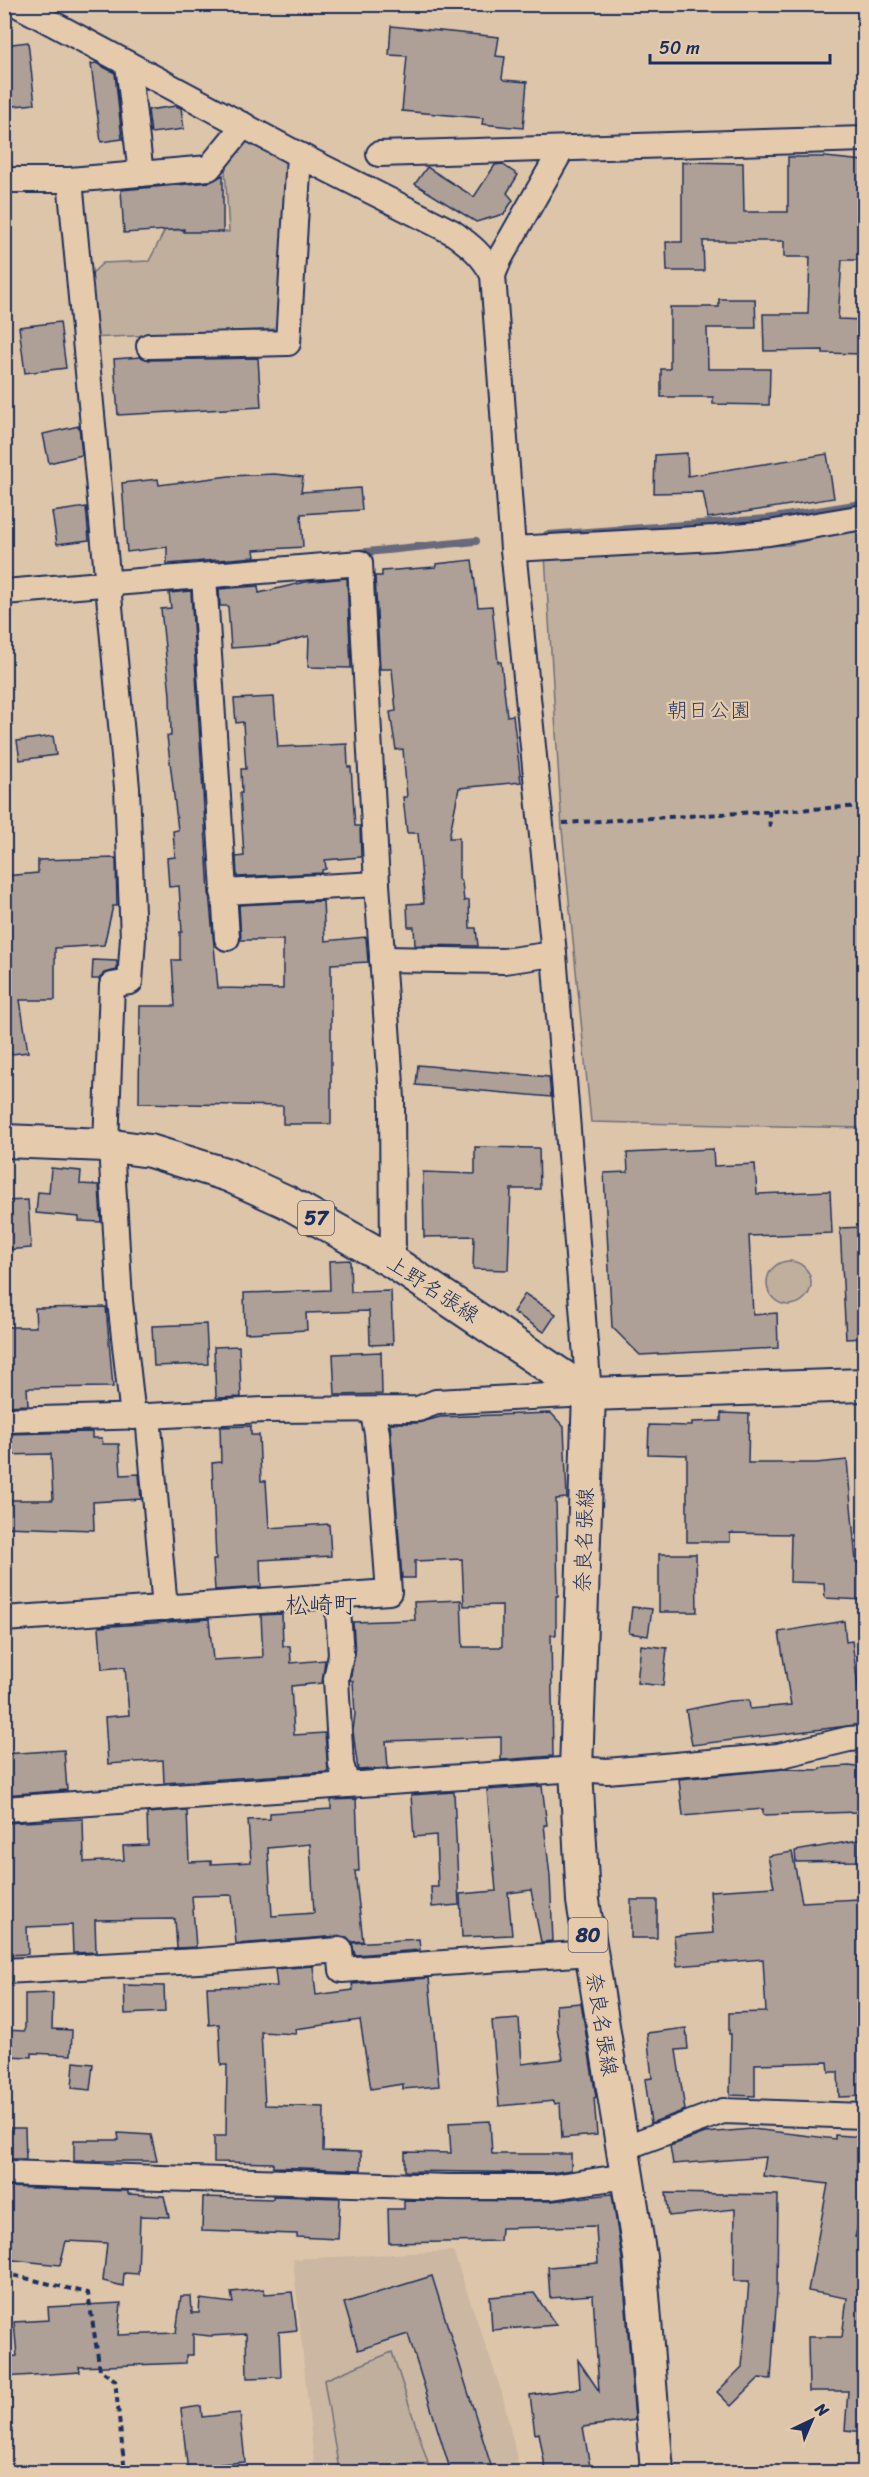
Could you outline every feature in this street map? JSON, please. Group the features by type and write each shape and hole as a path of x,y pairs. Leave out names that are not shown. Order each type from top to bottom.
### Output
{"main road":[{"name":"上野名張線","path":"4,1141 109,1145 150,1151 228,1175 287,1202 393,1262 589,1394"},
{"path":"589,1394 864,1384"},
{"name":"奈良名張線","path":"589,1394 576,1769 583,1901 640,2257 657,2472"}],"street":[{"path":"4,1420 264,1410 418,1409 436,1402 589,1394 554,954 513,549 493,275 486,261 474,248 452,232 299,155 16,4"},
{"path":"128,64 141,174"},
{"path":"4,180 70,180 209,168 244,125"},
{"path":"379,154 864,139"},
{"path":"493,275 500,258 562,149"},
{"path":"148,346 288,343 299,155"},
{"path":"70,180 127,788 133,938 130,982 112,985 109,1145 120,1301 140,1416 165,1608"},
{"path":"513,549 715,538 769,533 861,518"},
{"path":"4,592 360,563 377,884 392,1099 393,1262"},
{"path":"204,576 227,938"},
{"path":"223,892 377,884"},
{"path":"382,959 504,961 554,954"},
{"path":"4,1619 389,1592 377,1433 372,1410"},
{"path":"336,1596 341,1655 336,1679 338,1721 341,1764 347,1785"},
{"path":"4,1809 576,1769 607,1771 778,1756 849,1739 864,1738"},
{"path":"4,1971 198,1961 340,1950 342,1970 591,1953"},
{"path":"4,2173 472,2187 552,2187 624,2163 723,2111 864,2116"}],"path":[{"path":"562,823 864,806"},
{"path":"768,811 770,830"},
{"path":"4,2273 88,2294 100,2370 115,2380 125,2472"}],"shaded area":[{"path":"453,2251 502,2393 520,2472 315,2472 293,2259"}],"green space":[{"path":"251,134 291,159 277,329 90,338 88,277 103,263 149,261 165,230 229,232 225,169"},
{"name":"朝日公園","path":"864,527 864,1128 591,1122 562,829 545,555 788,545"},
{"path":"789,1261 804,1268 811,1283 804,1298 789,1305 774,1298 767,1283 774,1268"},
{"path":"392,2352 428,2463 339,2470 324,2380"}],"building":[{"path":"391,26 499,37 496,56 505,57 502,78 527,82 523,128 482,124 483,118 402,111 407,56 389,55"},
{"path":"28,42 35,104 4,107 4,45"},
{"path":"96,63 115,73 122,139 101,142 91,64"},
{"path":"176,106 181,108 184,129 151,133 148,110"},
{"path":"788,157 825,157 864,161 864,260 842,260 838,319 864,320 864,354 823,353 823,350 764,351 763,314 808,314 810,257 784,257 784,241 703,241 704,271 667,271 666,242 682,242 682,162 743,163 744,212 788,212"},
{"path":"502,164 518,175 507,193 513,200 504,214 476,222 415,184 427,167 474,197 495,165"},
{"path":"223,175 223,232 184,232 184,229 124,233 121,190 210,182"},
{"path":"719,299 755,299 756,328 707,328 708,369 770,369 769,405 713,404 713,397 661,397 661,369 670,369 670,307 719,307"},
{"path":"60,322 66,368 25,373 19,327"},
{"path":"141,357 149,360 258,358 261,407 118,415 114,359"},
{"path":"79,426 82,455 49,463 43,434"},
{"path":"687,453 688,476 827,454 834,498 708,518 703,492 654,493 655,455"},
{"path":"274,474 303,477 301,492 360,488 362,510 301,514 303,547 254,550 255,557 167,564 167,547 127,552 122,483 158,479 159,485 229,476"},
{"path":"86,507 89,540 57,544 52,512"},
{"path":"472,560 478,607 492,606 498,662 501,662 507,716 513,715 521,782 459,788 449,838 459,838 459,879 462,882 464,901 469,900 470,928 476,928 478,946 415,945 414,927 408,927 407,904 424,903 418,833 407,833 403,797 407,797 403,749 396,750 390,712 396,711 392,669 380,669 375,576 382,576 382,571 436,567 436,564"},
{"path":"347,578 351,668 308,667 309,636 273,645 231,648 228,606 220,606 219,589 258,586 259,593 305,582"},
{"path":"191,591 209,893 218,988 283,989 283,940 241,940 239,905 323,901 325,941 366,937 368,962 331,964 331,1124 283,1124 283,1106 139,1103 140,1006 175,1006 172,960 180,960 180,932 182,932 179,886 169,887 167,858 175,857 173,831 178,830 167,736 171,736 170,695 161,609 171,608 169,593"},
{"path":"274,697 278,747 347,744 355,826 360,826 361,857 325,860 326,869 322,870 322,873 237,877 236,857 244,856 240,793 242,793 241,769 246,769 243,722 236,723 234,699"},
{"path":"53,736 56,755 20,760 17,741"},
{"path":"116,858 117,906 113,906 104,945 55,948 55,1000 20,1000 28,1052 4,1055 4,876 38,873 38,860"},
{"path":"93,960 117,961 117,970 104,973 99,979 92,979"},
{"path":"418,1065 549,1077 551,1097 416,1085"},
{"path":"475,1147 539,1148 540,1189 511,1189 508,1270 473,1269 474,1236 424,1237 423,1172 475,1174"},
{"path":"713,1149 714,1166 755,1164 757,1194 830,1191 832,1233 749,1236 753,1315 777,1313 778,1348 640,1355 612,1327 604,1173 628,1172 627,1153"},
{"path":"51,1168 81,1171 80,1184 99,1185 101,1222 79,1221 79,1217 36,1213 38,1192 49,1193"},
{"path":"28,1200 31,1248 4,1250 4,1201"},
{"path":"864,1227 864,1338 846,1339 840,1228"},
{"path":"350,1260 351,1292 391,1291 393,1344 370,1345 369,1311 306,1313 307,1330 245,1333 244,1293 330,1290 329,1261"},
{"path":"525,1294 556,1314 544,1332 513,1312"},
{"path":"106,1307 113,1387 27,1388 28,1405 4,1406 4,1327 36,1327 35,1308"},
{"path":"206,1324 208,1364 154,1366 152,1326"},
{"path":"239,1346 241,1397 218,1398 216,1397 214,1347"},
{"path":"381,1352 382,1394 335,1395 333,1354"},
{"path":"551,1413 564,1427 567,1498 556,1499 558,1596 556,1596 556,1635 551,1635 553,1756 501,1760 501,1737 386,1741 388,1768 358,1770 353,1731 355,1714 353,1681 350,1680 355,1654 353,1622 415,1620 414,1602 461,1600 463,1647 502,1647 502,1605 464,1606 462,1559 415,1561 415,1578 402,1578 390,1423 418,1423 440,1417"},
{"path":"721,1413 749,1414 748,1463 816,1463 847,1460 856,1562 864,1563 864,1600 825,1598 824,1583 790,1582 791,1534 730,1533 730,1542 687,1542 687,1455 648,1454 649,1425 692,1426 692,1422 721,1421"},
{"path":"251,1426 251,1435 259,1435 261,1481 266,1481 269,1528 329,1524 331,1556 260,1560 261,1587 215,1590 212,1463 221,1462 220,1427"},
{"path":"92,1432 92,1438 102,1438 103,1444 119,1444 121,1475 139,1474 141,1499 93,1502 94,1530 4,1527 4,1500 53,1500 51,1454 4,1455 4,1434"},
{"path":"659,1554 696,1554 697,1612 659,1612"},
{"path":"632,1607 652,1609 648,1636 629,1633"},
{"path":"282,1614 283,1646 290,1646 291,1663 325,1660 322,1683 291,1686 294,1735 325,1733 328,1772 164,1783 163,1760 108,1764 105,1717 129,1715 125,1667 102,1669 99,1627 209,1619 213,1660 263,1657 261,1615"},
{"path":"844,1621 846,1642 852,1641 860,1701 864,1701 864,1724 692,1745 686,1710 729,1701 749,1700 750,1709 791,1705 779,1632"},
{"path":"641,1645 667,1648 663,1686 637,1683"},
{"path":"64,1750 67,1790 4,1795 4,1754"},
{"path":"849,1766 864,1768 864,1806 858,1806 858,1812 763,1815 763,1809 683,1816 679,1779 784,1769 820,1770 820,1768"},
{"path":"542,1786 547,1825 544,1825 550,1876 553,1941 541,1942 531,1890 508,1893 512,1935 462,1937 460,1894 496,1891 487,1790"},
{"path":"454,1792 459,1905 432,1907 431,1887 438,1887 436,1835 414,1837 411,1795"},
{"path":"356,1799 359,1871 355,1871 363,1941 352,1942 347,1937 339,1936 236,1944 232,1895 192,1896 196,1947 177,1948 175,1919 95,1920 96,1952 73,1953 72,1925 27,1927 28,1954 4,1955 4,1823 83,1819 84,1862 124,1860 123,1846 148,1845 147,1813 187,1810 189,1862 211,1861 211,1864 251,1862 248,1820 270,1819 270,1813 331,1809 331,1800","holes":["310,1844 314,1913 272,1916 268,1848"]},
{"path":"859,1840 859,1861 796,1862 795,1851"},
{"path":"792,1852 802,1902 859,1899 864,2010 864,2096 839,2097 838,2072 829,2072 828,2062 755,2064 755,2096 730,2095 729,2013 766,2012 763,1959 677,1966 674,1936 713,1933 710,1891 774,1887 768,1856"},
{"path":"631,1900 657,1900 657,1938 631,1938"},
{"path":"419,1939 420,1950 355,1955 352,1943"},
{"path":"313,1966 316,1995 353,1990 352,1984 429,1978 439,2086 403,2089 403,2084 371,2089 360,2020 295,2029 296,2034 261,2032 265,2105 324,2107 323,2151 361,2152 361,2170 273,2167 273,2163 214,2162 214,2136 226,2136 227,2065 221,2065 219,2024 209,2025 207,1987 277,1986 275,1969"},
{"path":"124,1985 164,1986 165,2012 125,2014"},
{"path":"53,1993 52,2029 72,2030 71,2055 32,2053 32,2057 4,2056 4,2030 25,2031 25,1994"},
{"path":"581,2003 596,2097 594,2098 597,2135 562,2138 560,2103 555,2104 554,2101 499,2106 492,2021 519,2019 522,2064 563,2059 557,2028 556,2005"},
{"path":"686,2028 688,2049 676,2050 685,2110 651,2123 645,2079 652,2078 647,2033"},
{"path":"74,2062 93,2064 90,2090 72,2088"},
{"path":"490,2121 492,2154 571,2154 571,2170 551,2173 405,2171 405,2152 451,2153 449,2123"},
{"path":"4,2128 25,2128 26,2159 4,2159"},
{"path":"752,2129 835,2139 835,2135 864,2137 864,2205 855,2237 864,2239 864,2432 845,2430 848,2391 809,2391 808,2337 842,2337 847,2298 808,2291 828,2184 763,2176 766,2157 673,2164 670,2146 705,2133"},
{"path":"118,2133 151,2135 157,2161 74,2161 74,2140 119,2140"},
{"path":"4,2187 128,2191 128,2194 164,2196 169,2217 140,2216 138,2274 124,2273 123,2286 103,2281 107,2243 66,2241 60,2265 4,2259"},
{"path":"666,2193 778,2195 777,2292 771,2379 759,2378 731,2406 717,2392 742,2367 749,2281 734,2281 735,2209 669,2216"},
{"path":"612,2194 622,2259 635,2420 583,2427 591,2472 546,2472 539,2433 535,2434 530,2395 580,2388 578,2360 599,2391 593,2295 550,2298 548,2267 598,2263 596,2226 501,2228 500,2241 389,2243 388,2209 404,2209 404,2200 552,2201"},
{"path":"273,2196 340,2198 338,2239 297,2237 297,2234 202,2231 203,2197 273,2199"},
{"path":"432,2276 493,2472 451,2472 408,2334 358,2350 344,2303"},
{"path":"264,2289 265,2294 292,2292 297,2330 279,2332 281,2377 247,2378 246,2334 210,2336 193,2334 193,2355 186,2355 186,2363 79,2367 80,2372 4,2377 4,2357 17,2356 14,2322 49,2320 48,2307 121,2303 118,2335 176,2333 181,2296 191,2296 192,2313 199,2313 200,2299 233,2303 231,2292"},
{"path":"534,2293 556,2325 492,2330 490,2297"},
{"path":"201,2406 202,2417 240,2413 245,2462 220,2464 221,2472 188,2472 181,2409"}],"waterway":[{"path":"547,535 767,519 861,504 864,511"},
{"path":"357,553 476,541"}],"district":[{"name":"松崎町","path":"321,1605"}]}
